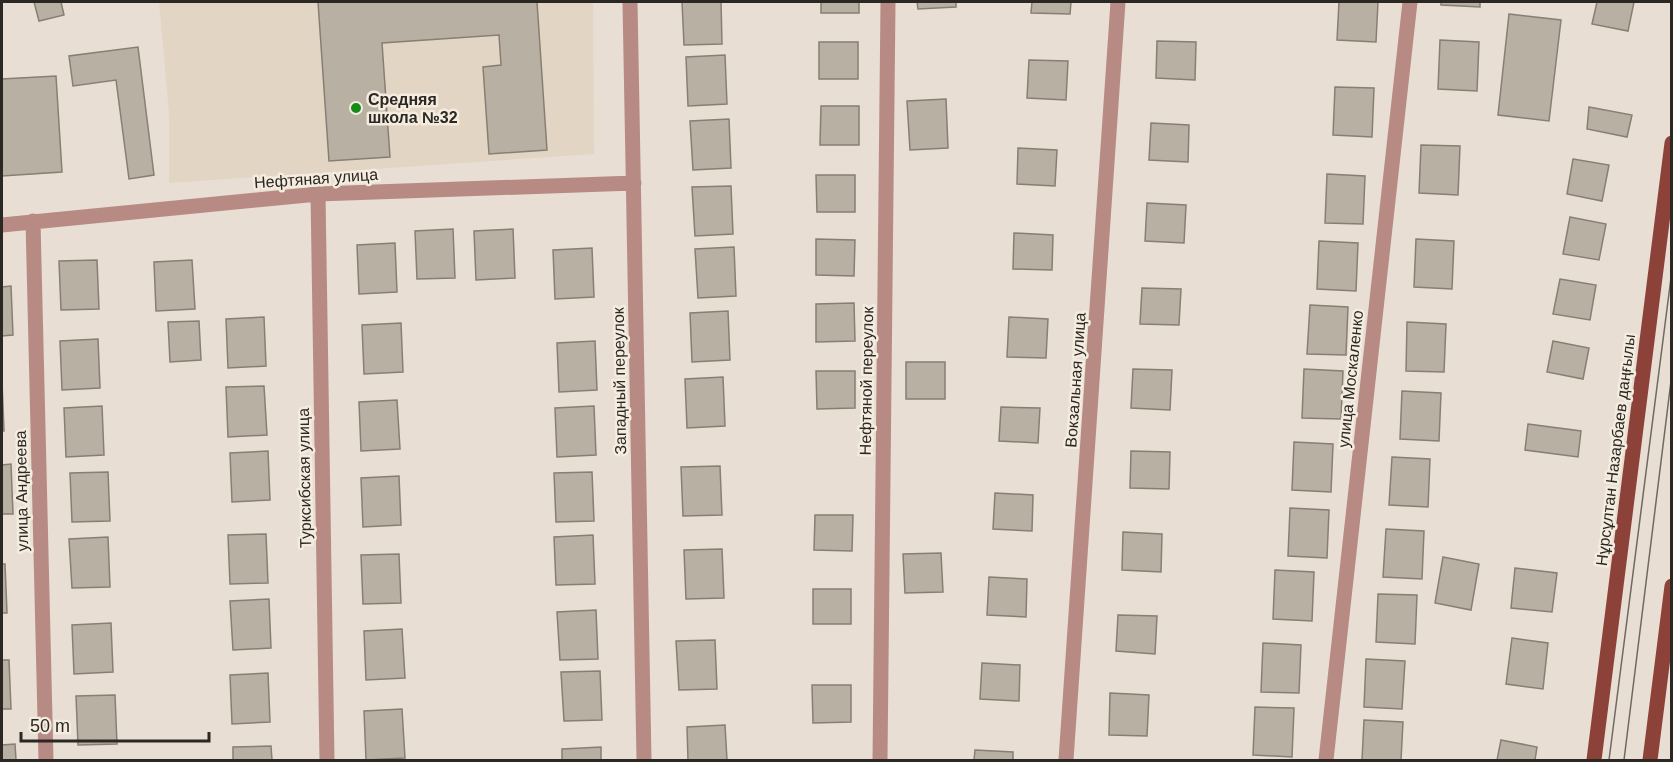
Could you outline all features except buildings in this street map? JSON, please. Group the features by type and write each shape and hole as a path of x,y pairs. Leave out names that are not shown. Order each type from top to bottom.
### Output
{"main road":[{"name":"Нұрсұлтан Назарбаев даңғылы","path":"1594,760 1671,143"},
{"path":"1650,760 1671,586"}],"street":[{"name":"Западный переулок","path":"630,2 644,760"},
{"name":"Нефтяной переулок","path":"880,760 888,2"},
{"name":"Вокзальная улица","path":"1066,760 1118,2"},
{"name":"улица Москаленко","path":"1326,760 1410,2"},
{"name":"Нефтяная улица","path":"2,225 318,194 634,183"},
{"name":"Турксибская улица","path":"318,194 327,760"},
{"name":"улица Андреева","path":"33,221 46,760"}],"shaded area":[{"path":"159,2 593,2 594,154 169,183 169,113"}],"tram line":[{"path":"1609,760 1672,270"},
{"path":"1624,760 1672,373"}],"place":[{"name":"Средняя школа №32","path":"356,108"}]}
